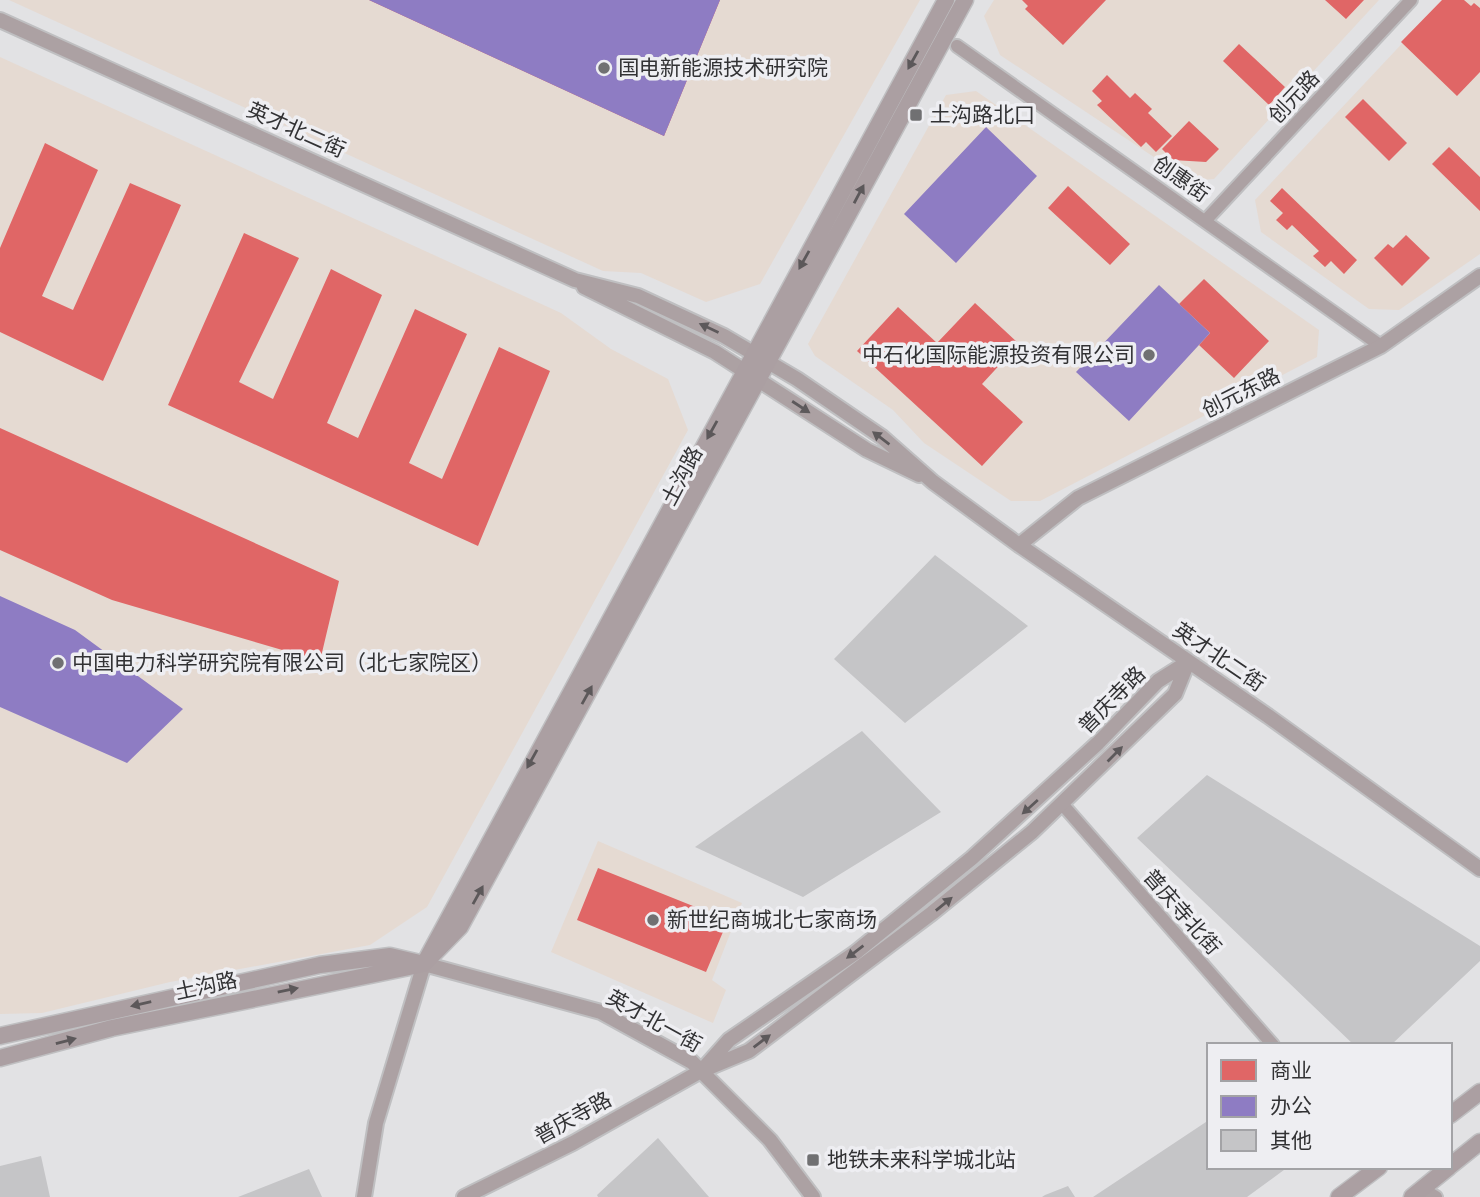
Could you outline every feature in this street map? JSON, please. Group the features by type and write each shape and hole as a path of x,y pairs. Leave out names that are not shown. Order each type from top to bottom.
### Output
{"main road":[{"name":"土沟路","path":"424,964 946,0"},
{"name":"土沟路","path":"0,1058 112,1028 424,964 460,927 965,0"},
{"name":"土沟路","path":"0,1036 320,965 390,956 424,964"},
{"path":"1452,1113 1480,1092"},
{"path":"1452,1165 1480,1142"},
{"path":"1339,1197 1376,1169"},
{"path":"1424,1194 1448,1169"}],"street":[{"name":"创元路","path":"1206,220 1410,0"},
{"name":"英才北二街","path":"0,20 575,279 638,296 724,336 882,437 933,482 1019,545 1480,869"},
{"name":"创惠街","path":"957,46 1381,346"},
{"name":"创元东路","path":"1019,545 1078,498 1381,346 1480,276"},
{"name":"英才北二街","path":"575,279 587,290 715,352 867,450 933,482"},
{"name":"普庆寺路","path":"464,1197 573,1143 701,1071 749,1051 932,913 1063,804 1175,694 1188,662"},
{"name":"普庆寺路","path":"701,1071 729,1040 855,953 972,858 1090,752 1158,681 1188,662"},
{"name":"普庆寺北街","path":"1063,804 1271,1043"},
{"name":"英才北一街","path":"424,964 601,1012 692,1062 770,1140 813,1197"},
{"path":"364,1197 376,1123 424,964"}],"shaded area":[{"name":"国电新能源技术研究院","path":"9,0 920,0 760,284 706,302 641,273 603,271"},
{"path":"994,0 1379,0 1214,179 1190,181 1000,55 984,16"},
{"path":"1443,0 1480,0 1480,254 1399,310 1369,309 1261,232 1255,200"},
{"path":"0,57 561,313 611,349 668,379 688,430 427,907 370,945 170,982 42,1013 0,1014"},
{"path":"976,91 1319,330 1317,357 1040,501 1011,501 924,443 893,410 815,356 808,344 946,95"},
{"path":"598,841 742,903 712,980 726,990 713,1023 551,952"}],"building: 商业":[{"name":"国电新能源技术研究院","path":"369,0 720,0 664,136"},
{"path":"1022,0 1106,0 1063,45 1025,9 1028,6"},
{"path":"1325,0 1364,0 1346,19"},
{"path":"1442,0 1464,0 1471,6 1474,3 1480,8 1480,72 1457,96 1401,42"},
{"path":"1239,44 1285,87 1269,105 1223,61"},
{"path":"1107,75 1130,98 1135,93 1152,109 1148,113 1172,136 1156,152 1146,142 1141,147 1097,105 1102,101 1092,91"},
{"path":"1363,99 1407,143 1389,161 1345,117"},
{"path":"1189,121 1219,149 1206,162 1173,160 1162,149"},
{"path":"45,143 98,170 42,296 73,310 130,183 181,205 103,381 0,332 0,248"},
{"path":"1449,147 1480,177 1480,211 1432,164"},
{"path":"1068,186 1130,244 1110,265 1048,208"},
{"path":"1282,188 1357,260 1344,274 1331,261 1325,267 1313,256 1319,251 1292,225 1287,230 1276,220 1283,213 1270,201"},
{"path":"244,233 299,258 239,382 273,399 331,269 382,295 327,423 358,438 415,309 467,334 409,463 442,479 499,347 550,371 478,546 168,405"},
{"path":"1406,235 1430,258 1402,286 1374,258 1388,244 1393,248"},
{"path":"1204,279 1269,341 1234,378 1199,345 1210,333 1179,304"},
{"path":"975,303 1019,344 982,384 1023,422 982,466 857,351 898,307 937,343"},
{"path":"0,428 339,581 320,661 112,600 0,550"},
{"name":"新世纪商城北七家商场","path":"598,868 728,920 706,972 577,920"}],"building: 办公":[{"name":"国电新能源技术研究院","path":"369,0 720,0 664,136"},
{"path":"986,127 1037,176 956,263 904,214"},
{"path":"1159,285 1210,333 1129,421 1076,372"},
{"path":"0,596 75,630 183,709 127,763 0,707"}],"building: 其他":[{"path":"935,555 1028,626 905,723 834,659"},
{"path":"862,731 941,812 803,897 695,847"},
{"path":"1207,775 1480,946 1480,961 1393,1043 1352,1043 1137,838"},
{"path":"1207,1121 1207,1169 1285,1169 1247,1197 1093,1197"},
{"path":"658,1138 709,1197 598,1197 597,1195"},
{"path":"41,1156 50,1197 0,1197 0,1166"},
{"path":"309,1169 322,1197 238,1197"},
{"path":"1068,1186 1075,1197 1042,1197 1045,1195"}],"place":[{"name":"国电新能源技术研究院","path":"604,68"},
{"name":"土沟路北口","path":"916,115"},
{"name":"中石化国际能源投资有限公司","path":"1149,355"},
{"name":"中国电力科学研究院有限公司（北七家院区）","path":"58,663"},
{"name":"新世纪商城北七家商场","path":"653,920"},
{"name":"地铁未来科学城北站","path":"813,1160"}]}
